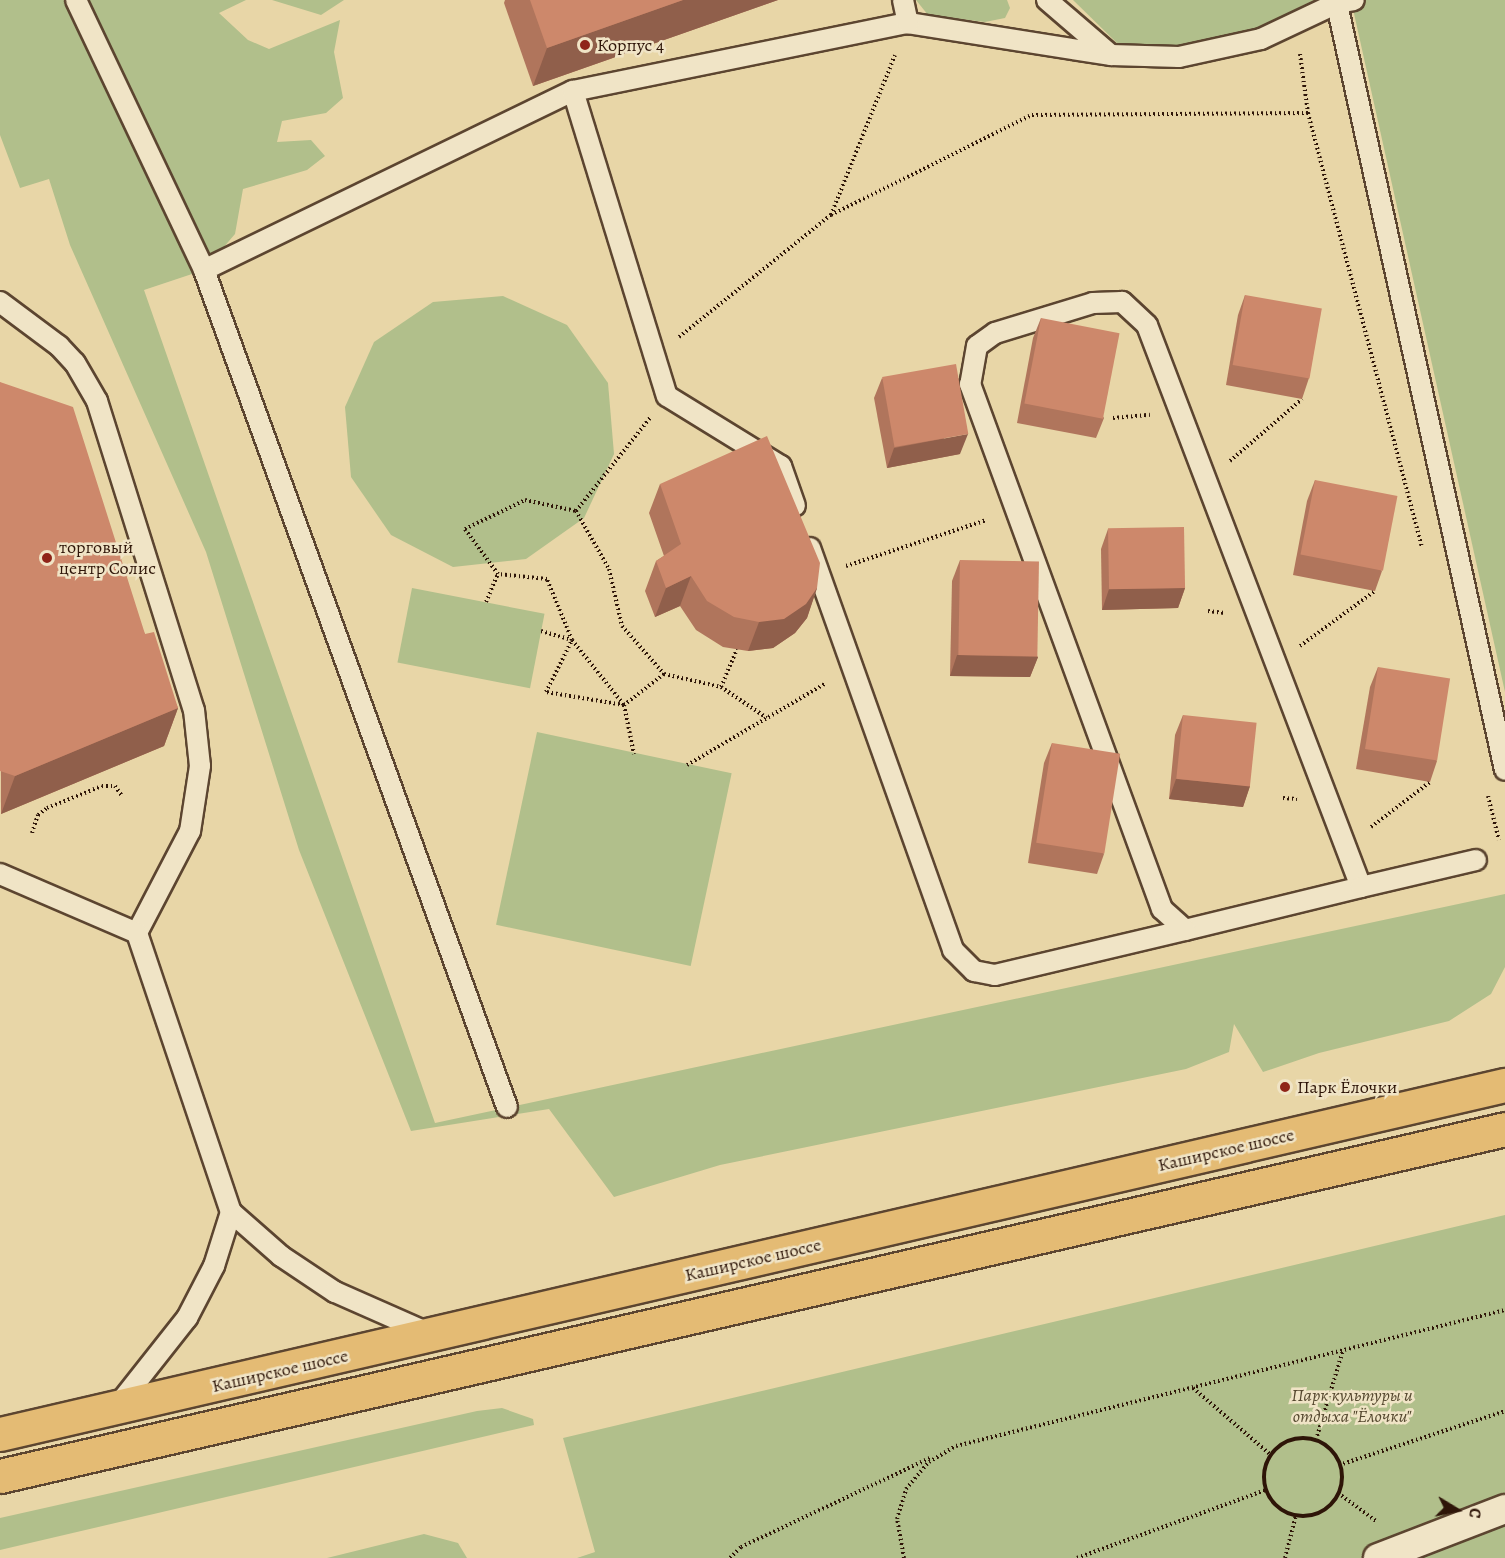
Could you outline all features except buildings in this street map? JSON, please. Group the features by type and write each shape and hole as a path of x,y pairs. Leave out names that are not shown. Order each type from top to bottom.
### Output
{"main road":[{"name":"Каширское шоссе","path":"0,1434 1505,1085"},
{"path":"0,1476 1505,1129"}],"street":[{"path":"1377,1558 1505,1509"}],"lane":[{"path":"76,0 204,270 507,1107"},
{"path":"903,0 908,23"},
{"path":"1047,0 1111,56"},
{"path":"204,270 573,91 908,23 1111,56 1179,57 1261,39 1342,1 1505,770"},
{"path":"573,91 667,396 781,466 953,950 974,971 994,975 1476,860"},
{"path":"0,302 59,346 75,363 97,401 194,710 200,766 190,831 137,933 231,1212 282,1256 335,1292 432,1335"},
{"path":"1185,930 1162,909 970,384 977,346 995,333 1093,303 1122,302 1147,325 1361,887"},
{"path":"0,874 137,933"},
{"path":"115,1408 187,1318 214,1266 231,1212"}],"path":[{"path":"831,215 908,23"},
{"path":"655,357 831,215 1032,115 1308,113 1425,559"},
{"path":"576,511 667,396"},
{"path":"1206,481 1302,399"},
{"path":"634,753 624,705 572,640 547,579 498,574 465,529 525,500 576,511 609,569 622,626 664,674 721,687 767,718"},
{"path":"820,574 1017,511"},
{"path":"486,602 498,574"},
{"path":"1276,664 1375,591"},
{"path":"542,631 572,640"},
{"path":"572,640 546,692 624,705 664,674"},
{"path":"721,687 737,649"},
{"path":"687,765 853,668"},
{"path":"1346,847 1430,782"},
{"path":"32,833 38,815 47,808 102,786 115,786 122,796"},
{"path":"1485,788 1500,845"},
{"path":"730,1558 741,1547 956,1446 1505,1310"},
{"path":"1316,1440 1343,1350"},
{"path":"1192,1388 1271,1455"},
{"path":"1339,1465 1505,1412"},
{"path":"1291,1440 1316,1440 1327,1446 1339,1465 1342,1481 1331,1504 1321,1512 1296,1515 1274,1503 1266,1490 1264,1473 1271,1455 1291,1440"},
{"path":"904,1558 898,1535 900,1505 916,1475 941,1453"},
{"path":"1077,1558 1266,1490"},
{"path":"1285,1558 1296,1515"}],"green space":[{"path":"0,0 246,0 219,13 248,40 269,49 340,20 334,52 343,98 326,113 282,121 277,142 311,140 325,156 307,170 243,189 235,234 204,270 144,290 435,1123 1505,894 1505,967 1491,994 1449,1021 1319,1053 1263,1072 1234,1024 1229,1052 1186,1069 720,1165 614,1197 549,1109 411,1131 299,850 206,552 70,245 49,179 20,188 0,135"},
{"path":"272,0 344,0 321,15"},
{"path":"916,0 1007,0 1010,8 1005,18 985,22 928,15"},
{"path":"1073,0 1314,0 1259,28 1177,46 1118,44"},
{"path":"1351,0 1505,0 1505,692"},
{"path":"503,296 567,325 608,383 614,454 584,518 526,559 453,567 391,535 351,477 345,407 374,342 433,302"},
{"path":"412,588 545,614 530,688 397,663"},
{"path":"537,732 732,773 691,966 496,925"},
{"name":"Парк культуры и отдыха \"Ёлочки\"","path":"1505,1215 1505,1558 577,1558 595,1552 563,1438"},
{"path":"502,1408 533,1419 534,1425 0,1550 0,1518 477,1411"},
{"path":"424,1534 458,1543 467,1558 327,1558"}],"place":[{"name":"Корпус 4","path":"585,45"},
{"name":"торговый центр Солис","path":"47,558"},
{"name":"Парк Ёлочки","path":"1285,1087"}]}
